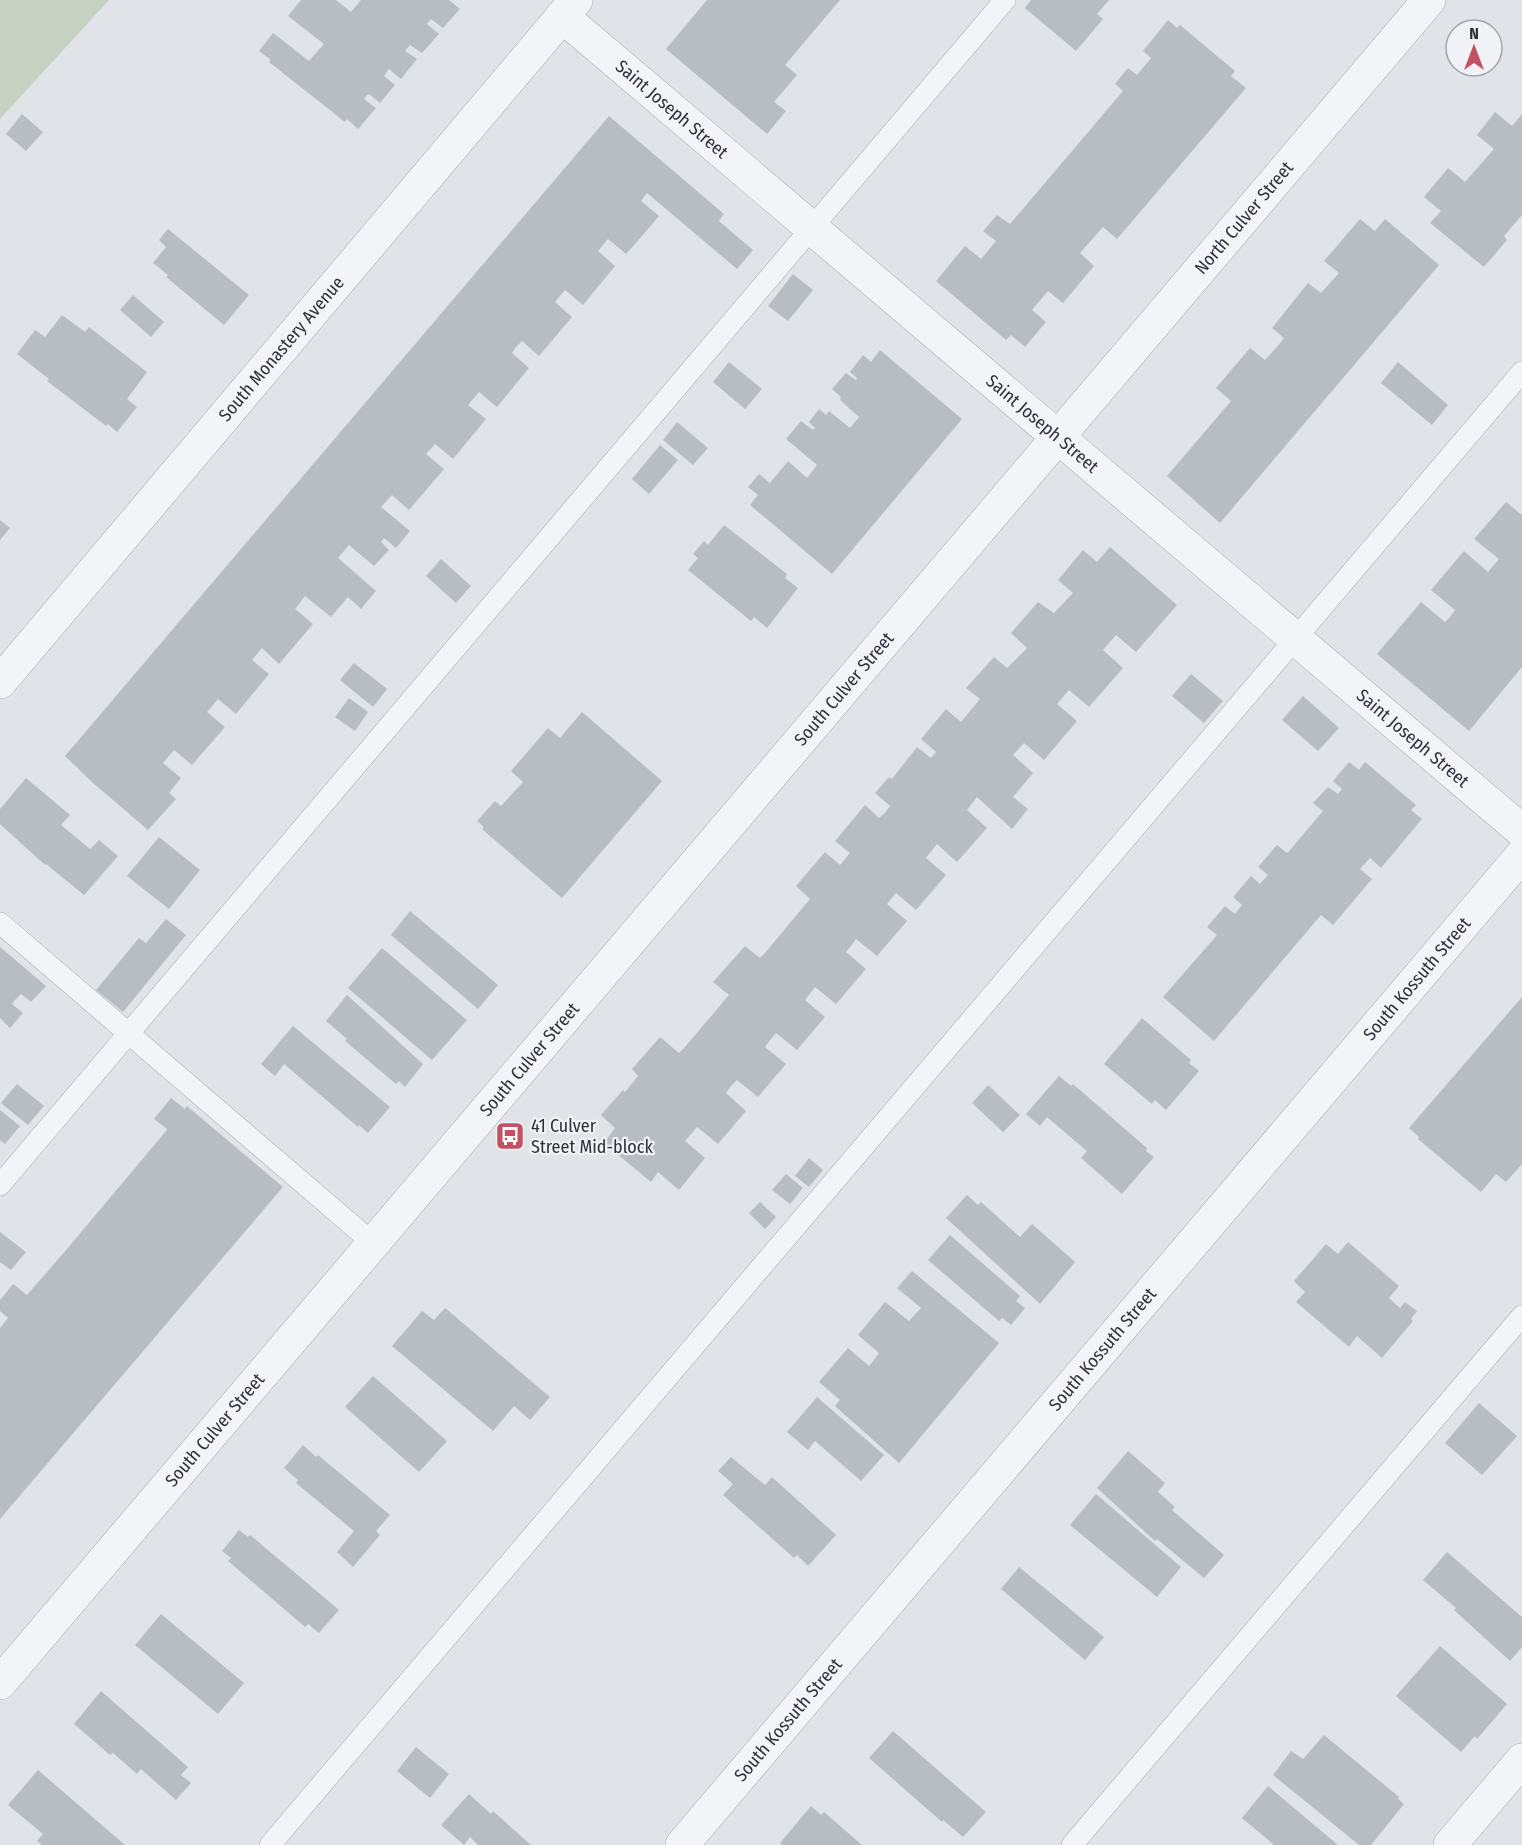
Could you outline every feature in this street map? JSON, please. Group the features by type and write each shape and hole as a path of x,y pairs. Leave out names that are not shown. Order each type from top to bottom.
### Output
{"street":[{"name":"North Culver Street","path":"1059,438 1430,0"},
{"name":"Saint Joseph Street","path":"569,8 812,228 1522,831"},
{"name":"South Monastery Avenue","path":"0,682 569,8"},
{"name":"South Culver Street","path":"0,1683 1059,438"},
{"name":"South Kossuth Street","path":"682,1845 1522,855"},
{"path":"1450,1845 1522,1760"}],"lane":[{"path":"0,1185 1005,0"},
{"path":"270,1845 1522,372"},
{"path":"0,923 374,1244"},
{"path":"1072,1845 1522,1316"}],"green space":[{"path":"0,0 109,0 0,119"}],"building":[{"path":"301,0 336,0 351,12 361,0 449,0 460,9 443,28 431,19 427,24 439,34 422,53 410,45 405,51 417,59 401,79 389,69 384,76 395,85 380,103 369,94 366,96 364,99 376,108 358,129 347,119 345,122 269,62 271,60 259,51 273,33 309,61 324,44 288,16"},
{"path":"707,0 840,0 785,65 797,75 774,102 786,111 767,134 666,49"},
{"path":"1031,0 1109,0 1097,14 1103,19 1076,51 1025,8"},
{"path":"1168,20 1177,28 1180,25 1235,71 1231,76 1246,88 1117,239 1103,227 1080,253 1094,266 1063,303 1048,291 1032,310 1046,322 1025,347 1011,335 1006,340 936,281 965,246 981,259 996,241 983,231 997,215 1010,224 1123,91 1115,84 1128,68 1137,75 1151,58 1143,51"},
{"path":"1495,112 1512,126 1522,114 1522,215 1504,236 1507,240 1484,267 1430,223 1441,211 1424,197 1448,168 1465,182 1494,149 1477,135"},
{"path":"22,114 43,132 26,151 6,134"},
{"path":"609,116 724,214 719,221 753,250 737,269 647,193 641,201 659,216 643,235 626,254 608,239 598,251 615,266 583,305 565,290 555,302 572,317 539,356 522,341 516,347 512,353 529,368 497,407 479,392 468,405 486,419 453,459 435,444 426,454 444,469 409,510 392,495 381,507 410,531 396,548 384,538 381,542 389,550 374,566 349,545 338,558 376,591 361,609 348,597 331,617 305,596 295,609 313,624 279,664 262,648 252,660 269,674 236,714 218,699 207,712 225,727 192,765 174,750 163,763 181,778 169,793 176,799 148,830 65,756"},
{"path":"1360,219 1375,231 1385,219 1439,265 1220,523 1167,476 1231,401 1216,388 1250,348 1265,360 1276,348 1284,338 1272,328 1308,283 1321,293 1339,273 1324,261"},
{"path":"168,229 249,295 224,325 166,277 168,275 153,263 166,247 159,240"},
{"path":"793,274 813,290 788,321 768,306"},
{"path":"133,295 164,322 151,337 120,310"},
{"path":"62,315 85,332 89,327 147,372 127,399 137,407 117,432 47,381 49,379 17,354 35,330 45,337"},
{"path":"880,350 962,419 832,574 750,505 758,495 748,487 759,474 770,483 788,461 807,478 817,465 786,439 801,421 813,430 815,428 809,422 819,409 826,415 829,411 850,428 859,417 840,400 841,397 832,389 846,373 856,380 857,378 850,372 863,355 871,362"},
{"path":"729,362 762,389 745,409 713,382"},
{"path":"1398,362 1448,405 1432,425 1381,383"},
{"path":"677,422 708,448 693,465 663,440"},
{"path":"660,445 678,460 649,494 632,479"},
{"path":"1506,502 1522,515 1522,667 1469,731 1377,654 1421,602 1445,622 1450,617 1455,610 1431,590 1464,551 1488,572 1499,559 1474,539"},
{"path":"0,520 10,528 0,540"},
{"path":"724,525 787,574 785,578 798,588 767,628 754,617 751,621 688,570 698,558 693,554 704,541 708,545"},
{"path":"1110,547 1177,605 1136,652 1116,635 1103,650 1123,668 1089,707 1069,690 1057,704 1077,721 1044,760 1024,743 1013,755 1033,773 1013,797 1028,809 1012,829 977,797 967,810 987,828 957,862 937,844 926,858 946,875 916,910 896,893 887,904 907,921 877,956 856,939 846,952 866,969 836,1004 815,987 805,1000 825,1017 797,1050 776,1033 765,1047 786,1064 758,1097 737,1080 731,1086 726,1093 746,1111 718,1144 697,1127 685,1141 705,1158 679,1190 658,1172 651,1182 604,1143 615,1128 601,1115 638,1076 632,1069 660,1037 679,1053 685,1047 729,995 713,982 745,946 760,958 765,953 810,899 796,886 825,852 840,865 850,853 835,841 865,805 879,818 890,806 875,793 889,777 892,779 917,747 931,758 936,752 921,739 946,709 961,722 980,699 966,688 994,657 1007,668 1027,648 1011,633 1038,602 1054,613 1073,593 1058,580 1083,550 1097,562"},
{"path":"441,559 471,586 456,603 426,576"},
{"path":"354,663 387,689 373,707 340,680"},
{"path":"1191,674 1223,701 1204,723 1172,696"},
{"path":"1303,696 1339,728 1318,751 1282,720"},
{"path":"349,698 368,712 355,731 335,717"},
{"path":"582,712 662,781 562,898 482,829 484,827 477,821 495,801 501,806 523,782 511,771 548,728 560,738"},
{"path":"1349,762 1359,770 1365,762 1416,805 1411,810 1422,819 1381,868 1370,858 1360,869 1372,879 1333,925 1321,915 1214,1041 1163,997 1217,935 1207,927 1225,906 1235,914 1242,905 1233,897 1251,876 1260,884 1268,875 1258,867 1277,845 1287,853 1323,811 1313,803 1328,787 1338,794 1342,789 1333,781"},
{"path":"26,778 70,815 61,825 90,849 99,840 118,856 84,895 45,865 0,824 0,809"},
{"path":"159,837 200,870 169,909 127,876"},
{"path":"410,911 498,985 478,1009 391,935"},
{"path":"166,919 186,935 123,1012 96,990 139,938 146,943"},
{"path":"0,947 46,986 31,1002 21,994 14,1001 12,1004 23,1013 10,1028 0,1018"},
{"path":"382,948 467,1020 432,1060 348,988"},
{"path":"347,995 423,1064 405,1087 399,1081 396,1084 345,1041 347,1039 326,1021"},
{"path":"1522,997 1522,1164 1506,1182 1496,1174 1481,1192 1418,1139 1419,1137 1409,1128"},
{"path":"1142,1018 1191,1060 1189,1063 1199,1071 1166,1110 1155,1100 1152,1104 1104,1064"},
{"path":"293,1026 390,1107 368,1133 284,1064 275,1076 261,1064"},
{"path":"1059,1076 1071,1086 1073,1084 1147,1148 1146,1151 1154,1157 1122,1194 1081,1158 1087,1151 1047,1117 1040,1126 1026,1114"},
{"path":"17,1084 44,1106 28,1125 1,1103"},
{"path":"988,1085 1020,1115 1003,1132 972,1103"},
{"path":"171,1098 185,1109 187,1106 283,1187 0,1519 0,1328 8,1318 0,1311 0,1300 13,1284 27,1295 67,1249 166,1131 167,1129 154,1119"},
{"path":"0,1110 20,1126 5,1144 0,1140"},
{"path":"809,1158 823,1170 809,1187 795,1176"},
{"path":"786,1174 803,1188 790,1204 772,1190"},
{"path":"967,1195 978,1205 981,1202 1020,1237 1032,1224 1075,1262 1040,1304 946,1218"},
{"path":"760,1202 776,1217 765,1229 749,1213"},
{"path":"0,1232 26,1252 11,1270 0,1262"},
{"path":"950,1235 1020,1296 1016,1301 1025,1308 1011,1325 1002,1318 999,1321 928,1260"},
{"path":"1348,1242 1399,1286 1389,1298 1400,1308 1405,1302 1417,1311 1411,1319 1413,1321 1382,1358 1357,1336 1349,1347 1296,1302 1305,1292 1294,1281 1326,1244 1338,1254"},
{"path":"912,1271 999,1343 899,1463 835,1406 840,1400 819,1382 848,1348 869,1366 874,1360 879,1353 858,1335 885,1302 909,1321 921,1308 897,1288"},
{"path":"445,1308 550,1397 530,1420 514,1406 493,1431 392,1346 422,1311 434,1320"},
{"path":"373,1376 447,1441 419,1472 345,1407"},
{"path":"817,1397 884,1455 861,1481 815,1441 808,1450 787,1432"},
{"path":"1479,1403 1517,1436 1482,1475 1445,1443"},
{"path":"303,1445 390,1515 376,1531 380,1535 353,1567 337,1552 354,1531 296,1483 298,1480 284,1468"},
{"path":"1128,1451 1165,1483 1158,1492 1175,1507 1172,1510 1224,1555 1204,1578 1157,1539 1155,1541 1097,1488"},
{"path":"731,1457 765,1485 772,1477 836,1535 808,1566 797,1555 794,1558 723,1495 733,1484 718,1471"},
{"path":"1096,1494 1181,1567 1157,1597 1070,1525"},
{"path":"239,1530 248,1537 250,1535 339,1610 319,1633 308,1624 305,1627 228,1561 231,1558 222,1551"},
{"path":"1447,1552 1522,1617 1522,1647 1510,1661 1454,1610 1456,1608 1423,1580"},
{"path":"1019,1567 1104,1637 1085,1660 1001,1589"},
{"path":"161,1614 244,1683 218,1714 135,1645"},
{"path":"1440,1646 1507,1704 1477,1739 1475,1736 1461,1752 1396,1696"},
{"path":"101,1691 188,1767 181,1775 191,1783 176,1800 141,1769 137,1774 113,1753 110,1755 74,1724"},
{"path":"893,1731 986,1812 963,1837 943,1820 942,1822 869,1758"},
{"path":"1324,1735 1399,1797 1398,1799 1404,1804 1371,1845 1359,1845 1273,1775 1291,1751 1303,1759"},
{"path":"416,1747 449,1774 430,1798 397,1771"},
{"path":"38,1770 125,1845 42,1845 37,1841 43,1834 8,1805"},
{"path":"1268,1786 1338,1845 1274,1845 1242,1818"},
{"path":"469,1794 491,1814 493,1811 531,1845 478,1845 470,1837 464,1845 441,1825"},
{"path":"811,1806 821,1815 824,1812 862,1845 782,1845 780,1843"}],"place":[{"name":"41 Culver Street Mid-block","path":"510,1136"}]}
